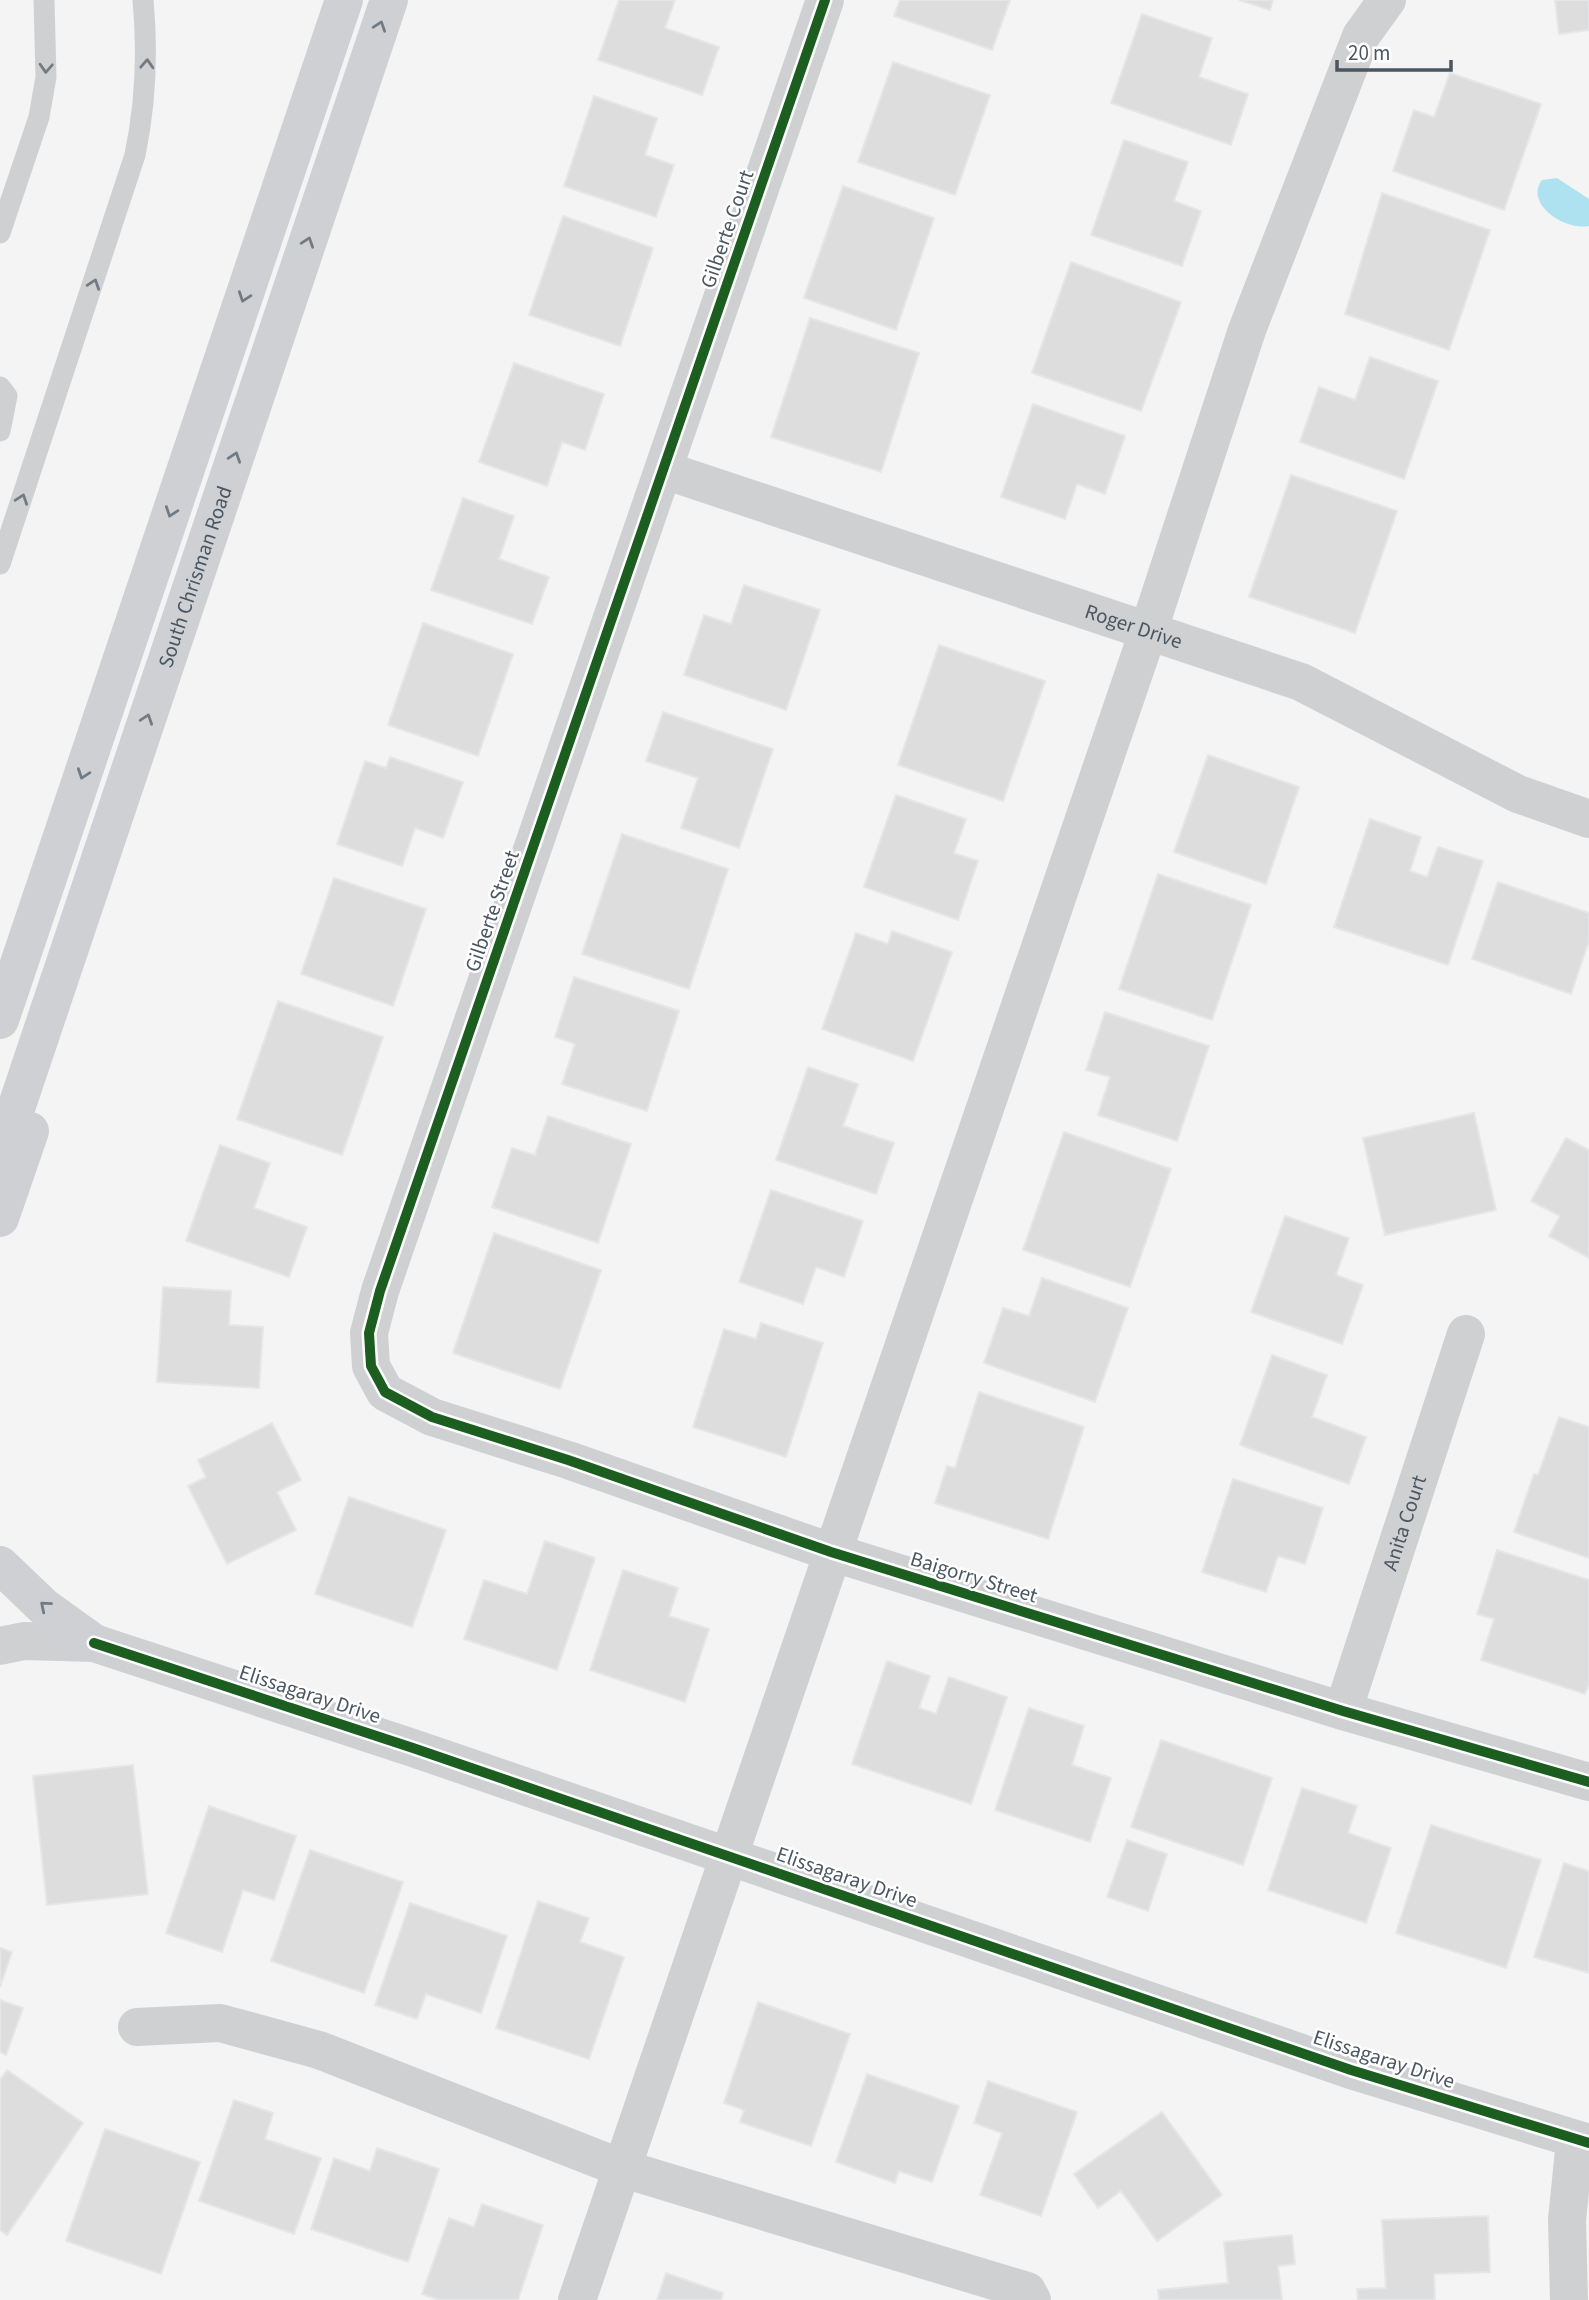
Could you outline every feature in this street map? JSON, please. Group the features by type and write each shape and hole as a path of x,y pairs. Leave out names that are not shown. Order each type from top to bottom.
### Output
{"street":[{"path":"289,164 319,0"},
{"name":"South Chrisman Road","path":"0,1020 344,0"},
{"name":"South Chrisman Road","path":"0,1156 389,0"},
{"name":"Gilberte Court","path":"664,470 825,0"},
{"path":"577,2300 1148,632 1247,330 1361,36 1387,0"},
{"name":"Roger Drive","path":"664,470 1301,682 1518,794 1589,820"},
{"name":"Gilberte Street","path":"371,1366 369,1333 380,1291 664,470"},
{"path":"0,1218 119,865 134,757"},
{"name":"Anita Court","path":"1343,1711 1466,1334"},
{"name":"Baigorry Street","path":"371,1366 385,1391 432,1417 568,1460 831,1552 1343,1711 1589,1782"},
{"path":"0,1565 44,1607 94,1643"},
{"name":"Elissagaray Drive","path":"0,1646 24,1641 94,1643 1351,2070 1582,2142"},
{"path":"137,2027 220,2023 319,2050 624,2169 1027,2291 1032,2300"},
{"path":"1569,2300 1567,2220 1582,2142"}],"lane":[{"path":"0,233 39,117 44,91 48,37 44,0"},
{"path":"0,564 135,155 145,107 148,52 143,0"},
{"path":"0,387 6,396 0,431"}],"water":[{"path":"1557,178 1589,199 1589,226 1558,220 1542,206 1538,189 1542,180"}],"building":[{"path":"619,0 675,0 665,28 719,47 702,95 598,60"},
{"path":"900,0 1010,0 992,50 894,16"},
{"path":"1239,0 1273,0 1270,10"},
{"path":"1555,0 1589,0 1589,30 1559,34"},
{"path":"1142,14 1212,38 1199,77 1248,94 1231,145 1111,103"},
{"path":"893,62 990,95 955,195 858,162"},
{"path":"1450,73 1541,104 1504,210 1393,171 1414,110 1434,117"},
{"path":"594,96 657,118 645,155 674,165 656,217 564,186"},
{"path":"1124,140 1188,162 1174,201 1201,211 1182,266 1091,235"},
{"path":"843,186 934,218 896,330 804,298"},
{"path":"1382,193 1490,230 1449,350 1345,314"},
{"path":"563,216 653,248 620,346 529,315"},
{"path":"1071,262 1181,302 1141,411 1032,373"},
{"path":"810,318 919,353 881,472 771,437"},
{"path":"1370,357 1438,381 1404,479 1300,442 1319,387 1355,400"},
{"path":"514,363 604,394 585,450 562,442 547,486 479,462"},
{"path":"1033,404 1125,436 1105,494 1077,484 1065,519 1001,497"},
{"path":"1291,475 1397,511 1355,633 1249,597"},
{"path":"463,498 514,516 499,559 549,577 532,624 431,590"},
{"path":"744,585 820,610 786,710 684,675 704,615 731,624"},
{"path":"423,623 513,654 478,756 388,725"},
{"path":"939,645 1045,681 1003,801 898,765"},
{"path":"663,712 773,749 739,848 681,828 698,778 646,761"},
{"path":"1208,755 1299,787 1266,884 1174,852"},
{"path":"390,757 463,782 443,838 415,828 402,866 337,844 365,761 386,768"},
{"path":"896,795 966,819 954,853 978,861 958,920 864,887"},
{"path":"1370,819 1421,837 1410,871 1427,877 1438,847 1483,861 1448,965 1334,927"},
{"path":"622,834 728,869 689,989 582,954"},
{"path":"1158,874 1251,905 1212,1020 1119,989"},
{"path":"334,878 426,909 393,1006 301,974"},
{"path":"1498,882 1589,913 1589,941 1571,994 1472,959"},
{"path":"892,931 952,952 913,1061 822,1029 856,933 888,944"},
{"path":"574,977 679,1011 647,1111 562,1084 575,1044 555,1037"},
{"path":"278,1001 383,1037 342,1155 237,1119"},
{"path":"1105,1012 1209,1046 1177,1141 1098,1115 1110,1077 1086,1070"},
{"path":"808,1067 858,1084 843,1126 894,1143 876,1194 776,1160"},
{"path":"1474,1113 1496,1210 1385,1235 1363,1138"},
{"path":"548,1116 631,1144 598,1243 492,1207 512,1148 535,1155"},
{"path":"1064,1132 1171,1169 1130,1287 1023,1250"},
{"path":"1566,1138 1589,1150 1589,1258 1549,1236 1560,1216 1531,1201"},
{"path":"220,1145 270,1163 254,1208 307,1227 289,1277 186,1241"},
{"path":"771,1190 863,1221 844,1277 816,1267 803,1304 739,1282"},
{"path":"1285,1216 1349,1238 1336,1275 1363,1285 1342,1344 1251,1312"},
{"path":"494,1233 601,1270 560,1389 453,1353"},
{"path":"1042,1278 1128,1308 1095,1402 984,1363 1003,1308 1029,1316"},
{"path":"163,1287 231,1291 229,1325 263,1327 259,1388 157,1382"},
{"path":"761,1323 823,1343 786,1457 693,1427 724,1329 756,1339"},
{"path":"1272,1355 1327,1375 1312,1417 1366,1437 1349,1484 1240,1445"},
{"path":"979,1392 1084,1427 1048,1539 935,1503 947,1466 955,1468"},
{"path":"1559,1417 1589,1427 1589,1558 1514,1532 1534,1474 1538,1475"},
{"path":"272,1423 301,1480 277,1492 296,1530 227,1564 188,1486 206,1477 198,1460"},
{"path":"1233,1479 1323,1508 1305,1564 1278,1556 1266,1592 1202,1572"},
{"path":"349,1497 446,1530 412,1627 315,1594"},
{"path":"545,1541 595,1558 557,1670 464,1639 484,1580 527,1594"},
{"path":"1497,1550 1589,1580 1589,1683 1585,1694 1481,1660 1494,1619 1477,1614"},
{"path":"623,1570 678,1588 669,1616 709,1629 685,1702 590,1670"},
{"path":"887,1661 930,1676 919,1708 936,1714 949,1677 1007,1697 971,1804 852,1764"},
{"path":"1029,1708 1084,1726 1072,1765 1111,1778 1090,1842 995,1810"},
{"path":"1161,1740 1272,1778 1243,1865 1131,1827"},
{"path":"133,1765 148,1894 47,1905 33,1776"},
{"path":"1302,1788 1357,1806 1348,1833 1391,1848 1366,1923 1268,1890"},
{"path":"209,1806 296,1836 274,1900 243,1890 222,1952 166,1933"},
{"path":"1431,1825 1541,1860 1506,1968 1396,1933"},
{"path":"1127,1840 1167,1854 1148,1911 1107,1897"},
{"path":"310,1850 403,1882 364,1993 271,1961"},
{"path":"1564,1863 1589,1871 1589,1973 1534,1957"},
{"path":"538,1901 589,1918 580,1942 624,1957 589,2059 496,2028"},
{"path":"410,1903 507,1936 481,2013 426,1994 417,2019 375,2005"},
{"path":"0,1948 12,1952 0,1987"},
{"path":"0,2000 23,2008 6,2055 0,2052"},
{"path":"758,2002 850,2034 811,2146 740,2122 744,2110 724,2103"},
{"path":"7,2070 83,2123 7,2235 0,2230 0,2080"},
{"path":"867,2074 959,2106 932,2182 899,2171 895,2183 836,2162"},
{"path":"988,2081 1077,2112 1041,2216 980,2195 1002,2133 974,2123"},
{"path":"234,2100 273,2113 265,2139 321,2158 294,2234 199,2201"},
{"path":"1162,2112 1222,2195 1157,2241 1121,2191 1098,2208 1074,2174"},
{"path":"105,2129 200,2162 161,2274 66,2241"},
{"path":"377,2148 439,2169 408,2262 311,2229 334,2158 370,2171"},
{"path":"482,2204 543,2225 518,2300 439,2300 422,2294 449,2218 474,2227"},
{"path":"1488,2216 1490,2272 1434,2274 1435,2300 1358,2300 1357,2289 1386,2288 1382,2220"},
{"path":"1292,2235 1295,2264 1278,2266 1282,2300 1159,2300 1158,2290 1228,2283 1224,2242"},
{"path":"666,2273 723,2293 721,2300 657,2300"}],"cycle path":[{"path":"825,0 380,1291 369,1333 371,1366 385,1392 432,1417 568,1460 831,1552 1343,1711 1589,1782"},
{"path":"94,1643 413,1748 1351,2070 1589,2143"}]}
